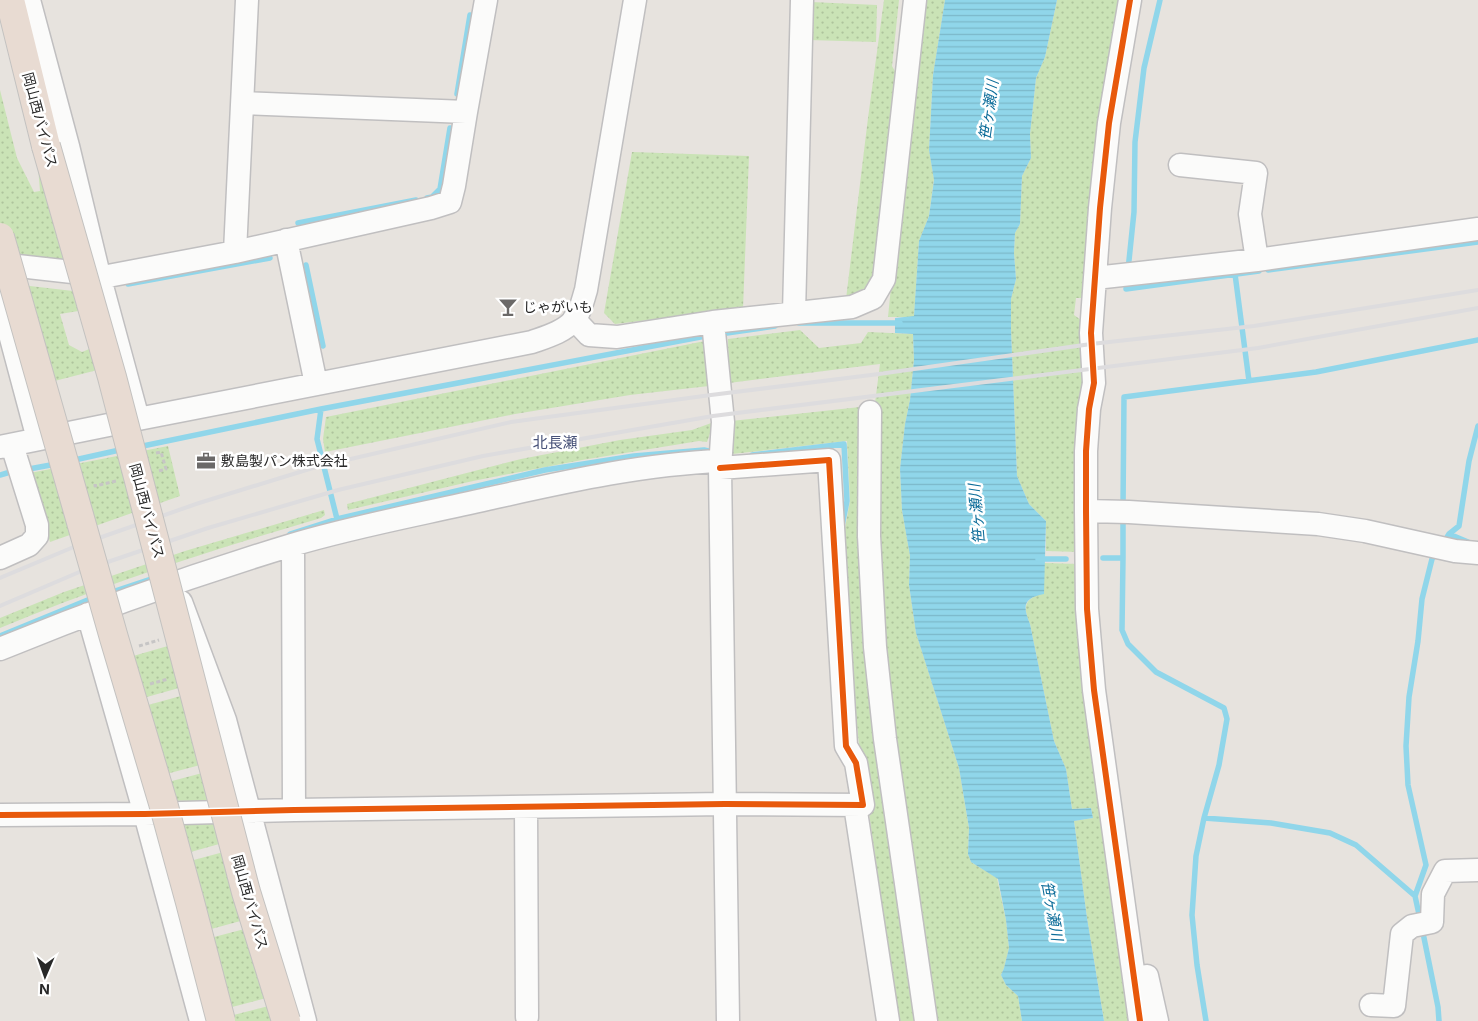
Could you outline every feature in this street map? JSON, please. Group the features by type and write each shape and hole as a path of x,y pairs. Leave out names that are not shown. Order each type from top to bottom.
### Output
{"highway":[{"name":"岡山西バイパス","path":"10,0 46,146 112,377 246,892 286,1021"},
{"path":"0,237 168,821 220,1021"}],"street":[{"path":"30,0 99,275 138,419"},
{"path":"235,252 248,0"},
{"path":"0,264 108,276 235,252 432,208 450,202 486,0"},
{"path":"0,558 30,545 37,536 37,525 6,446 532,342 558,332 574,320 586,290 635,0"},
{"path":"794,313 802,0"},
{"path":"574,320 589,335 617,337 714,330 794,313 852,307 873,298 884,278 914,0"},
{"path":"1130,0 1109,123 1100,208 1091,333 1094,383 1089,409 1086,451 1086,511 1087,609 1094,690 1140,1021"},
{"path":"243,103 466,112"},
{"path":"1180,165 1256,173 1250,214 1257,260"},
{"path":"1094,278 1257,260 1478,229"},
{"path":"286,240 316,384"},
{"path":"0,297 38,439"},
{"path":"714,330 723,422 721,459 728,1021"},
{"path":"870,412 869,536 875,647 885,739 926,1021"},
{"path":"0,649 88,614 293,545 389,521 590,477 664,465 721,459 829,460 846,746 856,762 863,805 725,804 0,815"},
{"path":"1086,511 1318,524 1364,531 1441,548 1478,553"},
{"path":"293,545 294,810"},
{"path":"175,584 225,720 305,1021"},
{"path":"88,614 201,1021"},
{"path":"855,805 888,1021"},
{"path":"526,807 527,1017"},
{"path":"1371,1005 1394,1006 1402,934 1412,926 1432,922 1433,894 1445,871 1478,870"},
{"path":"1131,948 1148,977 1157,1021"}],"path":[{"path":"159,452 161,452 165,466"},
{"path":"99,485 117,481"},
{"path":"137,646 162,639"},
{"path":"152,683 176,676"}],"green space":[{"path":"884,0 899,0 892,66 897,75 877,271 867,289 846,299 868,118"},
{"path":"920,0 945,0 933,75 929,150 934,179 929,216 919,241 914,317 888,317"},
{"path":"1057,0 1123,0 1086,298 1076,298 1074,315 1081,320 1083,378 1079,552 1046,551 1046,521 1029,504 1017,476 1011,330 1011,299 1016,279 1015,233 1020,224 1022,176 1031,158 1030,134 1036,78 1045,57"},
{"path":"811,2 877,5 876,42 809,40"},
{"path":"0,90 17,158 34,192 40,191 37,153 89,264 0,253"},
{"path":"632,152 749,156 743,309 615,324 604,313"},
{"path":"4,283 99,294 103,307 60,314 69,345 82,352 111,340 117,365 35,386"},
{"path":"800,330 819,348 861,343 868,332 913,334 914,360 900,469 902,510 910,556 909,585 916,633 959,768 969,828 968,854 971,862 997,878 1006,920 1009,948 1001,975 1006,985 1018,996 1022,1021 930,1021 879,645 875,403 880,364 729,383 728,339"},
{"path":"705,341 709,386 630,395 515,414 325,452 323,439 326,417"},
{"path":"860,407 866,418 865,536 921,1021 899,1021 859,744 849,647 843,539 850,501 847,441 732,454 731,421"},
{"path":"714,422 707,442 699,441 582,460 473,481 348,510 347,504 521,459 620,440 692,430"},
{"path":"168,446 180,496 50,542 30,473"},
{"path":"324,510 325,515 321,518 159,568 0,628 0,618 64,592 185,551"},
{"path":"1044,563 1079,564 1133,1021 1104,1021 1087,918 1074,821 1093,818 1091,808 1072,809 1066,769 1054,741 1026,612 1029,600 1044,593"},
{"path":"192,639 217,713 240,800 237,802 150,800 109,663","holes":["204,681 206,689 130,710 129,702","223,759 225,767 153,786 151,778"]},
{"path":"173,822 237,822 243,825 249,833 300,1021 208,1021 187,950 158,837 161,829","holes":["244,837 246,846 175,865 173,857","266,914 268,923 195,942 193,934","290,992 292,1000 214,1020 213,1012"]}],"water":[{"name":"笹ヶ瀬川","path":"945,0 1057,0 1045,57 1036,78 1030,134 1031,158 1022,176 1020,224 1015,233 1016,279 1011,299 1011,330 1017,476 1029,504 1046,521 1044,594 1032,598 1026,603 1026,612 1054,741 1066,769 1072,809 1091,808 1093,818 1074,821 1087,918 1104,1021 1022,1021 1018,996 1006,985 1001,975 1009,948 998,879 971,862 968,854 969,828 959,768 916,633 909,585 910,556 902,510 900,469 914,360 913,334 895,333 895,318 914,316 919,241 929,216 934,180 929,150 933,75"}],"waterway":[{"path":"1128,270 1134,212 1135,142 1144,68 1160,0"},
{"path":"457,94 470,15"},
{"path":"427,198 432,197 440,189 450,128"},
{"path":"298,223 416,200"},
{"path":"1268,270 1478,242"},
{"path":"128,284 270,258"},
{"path":"306,265 323,346"},
{"path":"1127,279 1126,289 1259,271"},
{"path":"1235,274 1249,381"},
{"path":"799,323 900,323"},
{"path":"720,334 775,326"},
{"path":"138,447 321,409 711,335"},
{"path":"1123,508 1124,397 1316,372 1478,340"},
{"path":"321,409 317,439 337,519"},
{"path":"1444,542 1449,534 1459,526 1469,461 1478,426"},
{"path":"752,455 844,444 847,501 842,526"},
{"path":"70,461 124,449"},
{"path":"290,534 337,519 545,470 634,456 704,450 713,452"},
{"path":"29,469 56,464"},
{"path":"0,475 7,473"},
{"path":"1123,517 1123,558"},
{"path":"1449,534 1468,542"},
{"path":"1420,919 1415,896 1426,865 1408,785 1406,746 1409,697 1418,641 1422,599 1432,559 1437,552"},
{"path":"1103,558 1123,558 1122,630 1128,644 1156,672 1224,708 1227,719 1219,765 1204,818 1196,856 1192,915 1197,965 1206,1021"},
{"path":"1038,559 1066,559"},
{"path":"109,593 157,577"},
{"path":"0,636 95,597"},
{"path":"1204,818 1271,823 1330,833 1356,845 1415,896"},
{"path":"1422,928 1438,1007 1439,1021"}],"railway":[{"path":"0,578 76,546 199,503 316,467 511,422 1091,344 1254,326 1478,290"},
{"path":"0,606 84,570 208,528 338,490 483,456 713,416 1258,348 1478,308"}],"cycle path":[{"path":"1130,0 1109,123 1100,208 1091,333 1094,383 1089,409 1086,451 1086,511 1087,609 1094,690 1140,1021"},
{"path":"0,815 725,804 863,805 856,763 846,746 829,460 720,468"}],"place":[{"name":"じゃがいも","path":"508,307"},
{"name":"敷島製パン株式会社","path":"206,461"}],"district":[{"name":"北長瀬","path":"555,443"}]}
